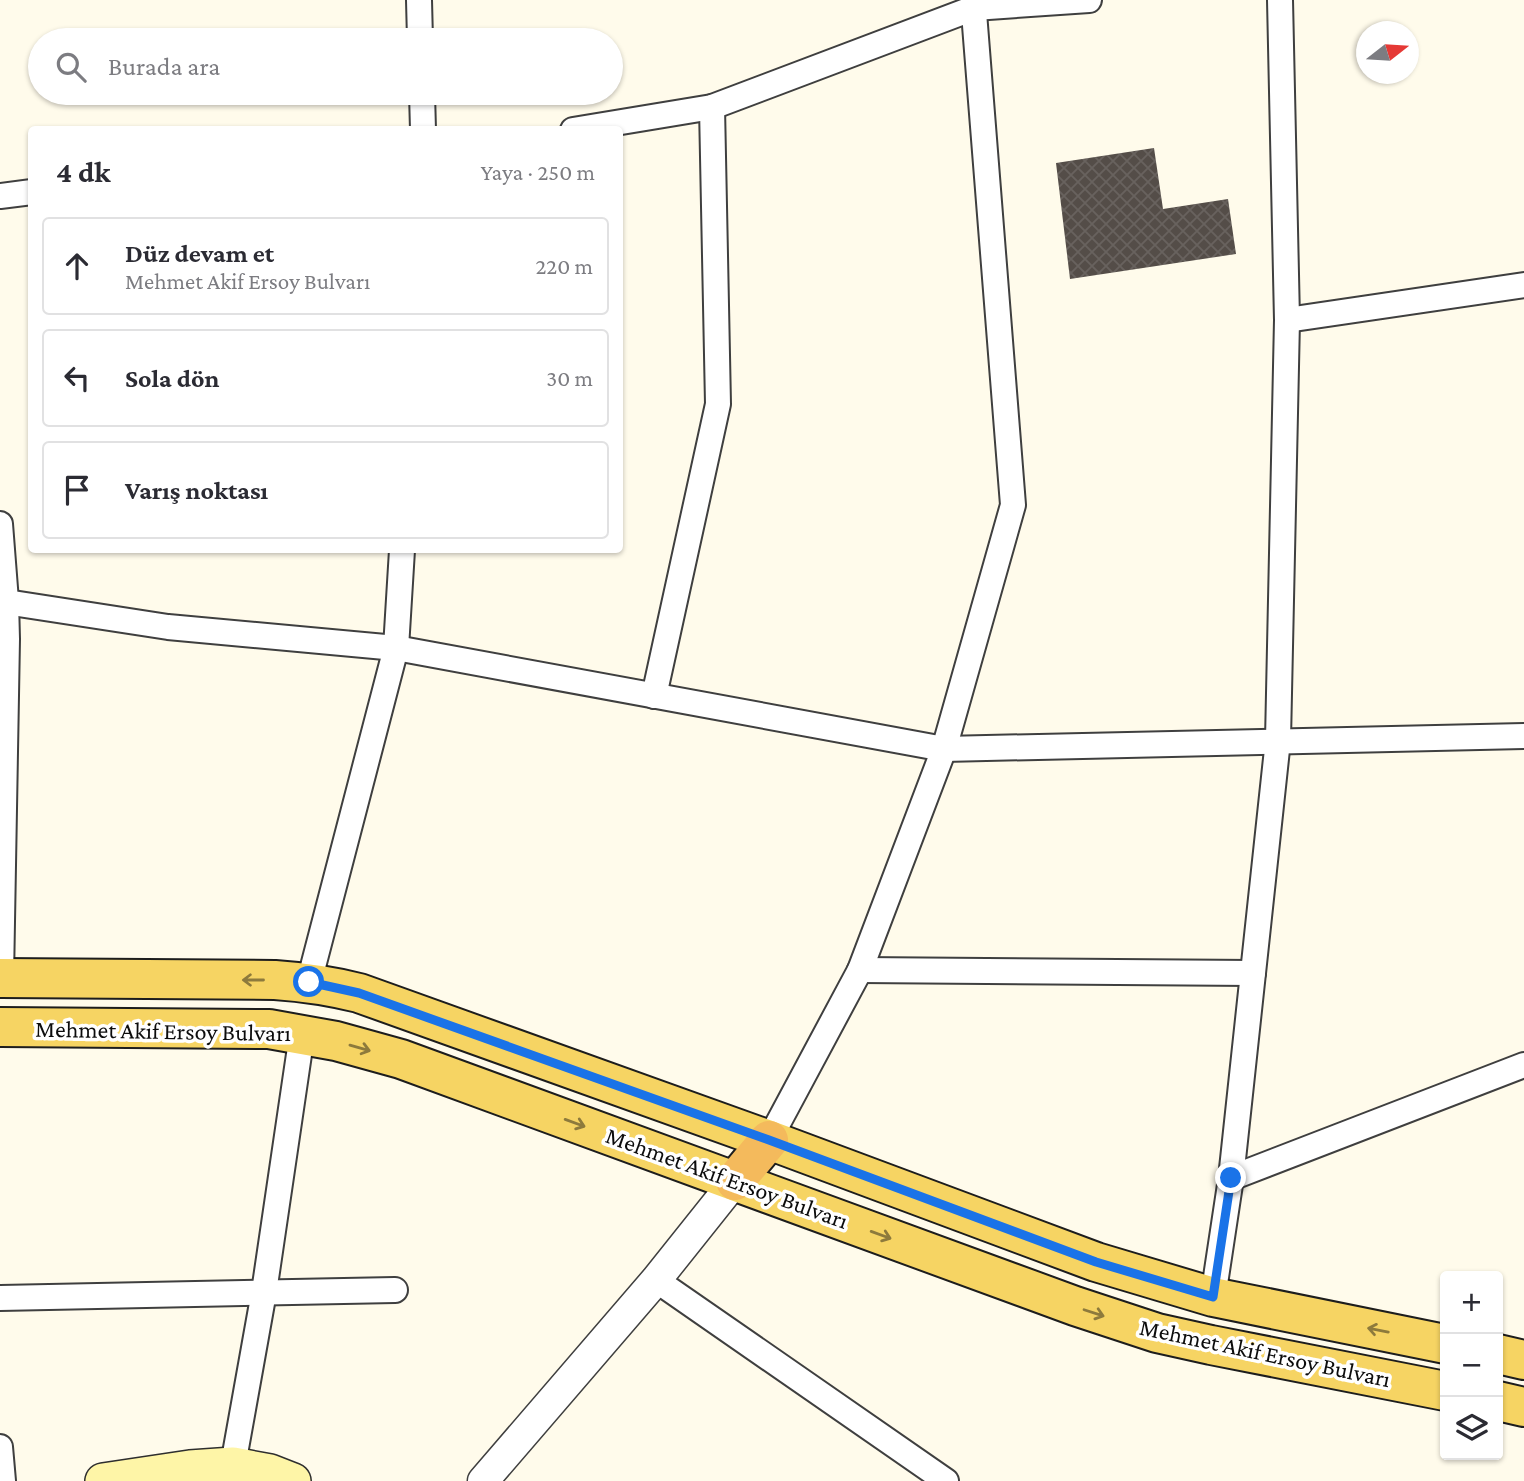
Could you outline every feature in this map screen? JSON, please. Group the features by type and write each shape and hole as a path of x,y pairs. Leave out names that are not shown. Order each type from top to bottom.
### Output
{"highway":[{"path":"735,1181 769,1140"}],"main road":[{"name":"Mehmet Akif Ersoy Bulvarı","path":"0,978 309,982 359,993 769,1140 1096,1262 1213,1297 1440,1343"},
{"name":"Mehmet Akif Ersoy Bulvarı","path":"0,1027 269,1029 336,1041 401,1059 1062,1302 1157,1333 1440,1390"},
{"path":"1503,1355 1524,1360"},
{"path":"1503,1402 1524,1406"},
{"path":"103,1481 190,1468 233,1465 270,1472 293,1481"}],"street":[{"path":"419,0 420,28"},
{"path":"597,126 712,107 974,4 1089,0"},
{"path":"1213,1297 1231,1178 1278,740 1287,320 1280,0"},
{"path":"769,1140 860,970 944,749 1013,505 974,4"},
{"path":"422,105 423,126"},
{"path":"654,696 718,404 712,107"},
{"path":"0,196 28,192"},
{"path":"1287,320 1524,285"},
{"path":"0,524 3,601 0,978"},
{"path":"309,982 396,648 402,553"},
{"path":"3,601 168,627 396,648 944,749 1524,736"},
{"path":"860,970 1253,973"},
{"path":"233,1465 264,1292 302,1034"},
{"path":"1231,1178 1524,1065"},
{"path":"483,1481 656,1280 735,1181"},
{"path":"656,1280 946,1481"},
{"path":"0,1298 395,1290"},
{"path":"0,1447 3,1481"}],"building":[{"path":"1154,148 1163,209 1228,199 1236,254 1070,279 1056,163"}],"route":[{"path":"309,982 359,993 769,1140 1096,1262 1213,1297 1231,1178"}]}
